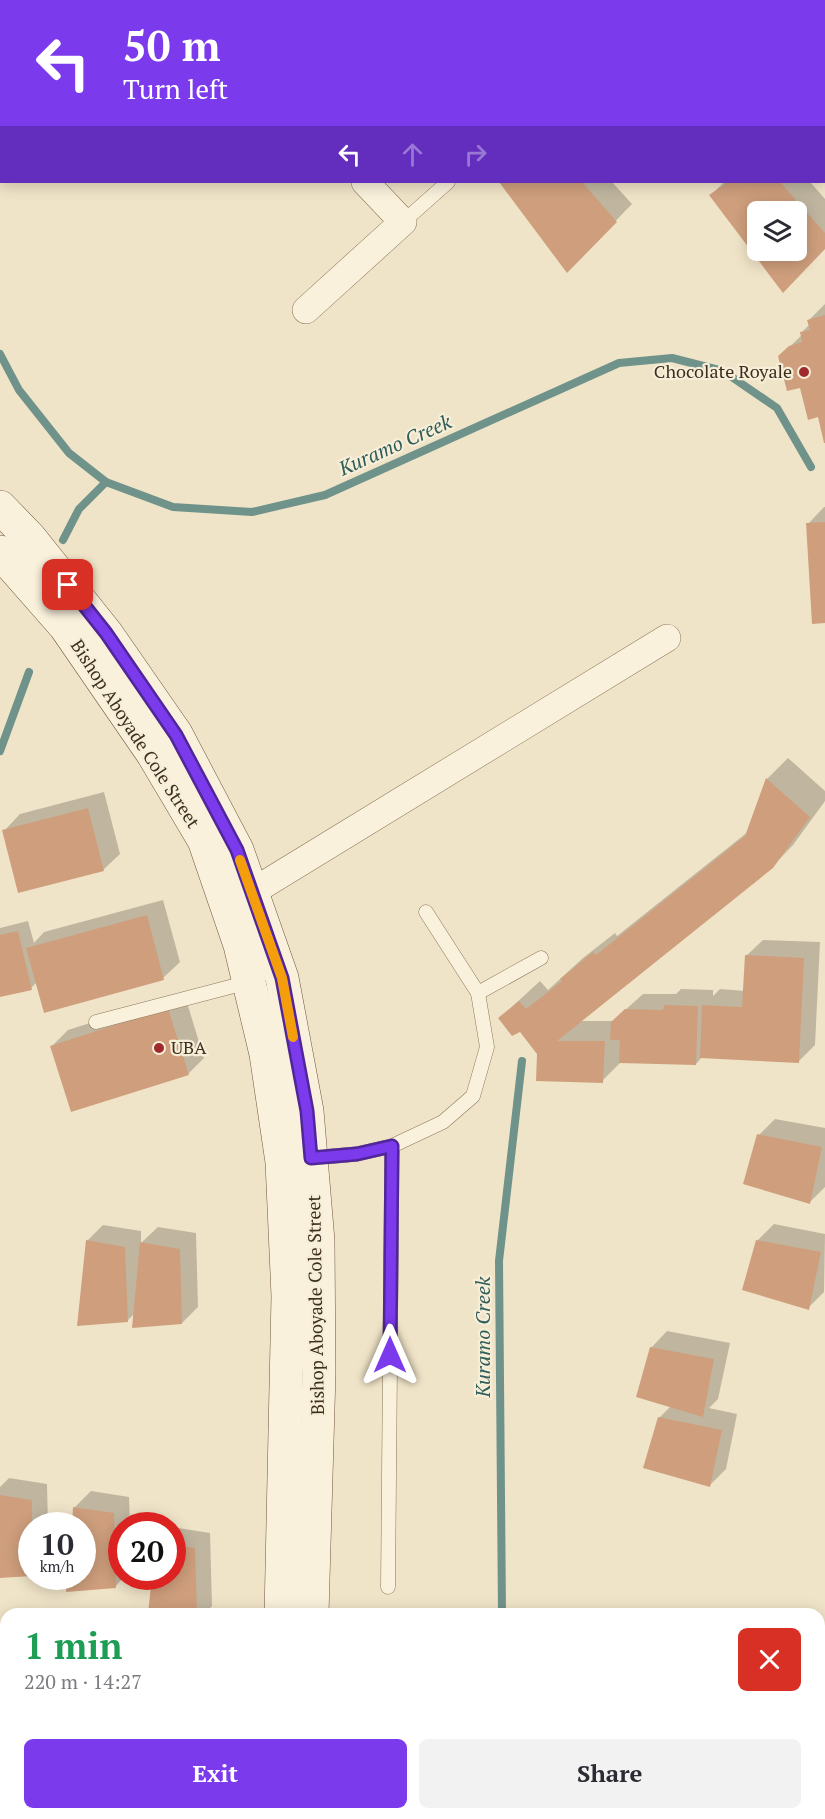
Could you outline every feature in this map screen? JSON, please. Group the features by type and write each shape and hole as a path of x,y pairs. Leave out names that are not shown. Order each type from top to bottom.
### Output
{"street":[{"path":"306,310 403,222 366,183"},
{"name":"Bishop Aboyade Cole Street","path":"0,507 30,538 106,633 176,735 237,850 282,978 307,1111 318,1240 319,1373 312,1608"},
{"name":"Bishop Aboyade Cole Street","path":"0,552 71,635 153,754 204,840 240,945 266,1054 282,1162 288,1296 281,1608"},
{"path":"252,892 667,638"}],"lane":[{"path":"403,222 447,183"},
{"path":"311,1158 357,1154 392,1146 442,1122 472,1096 487,1047 477,993 426,912"},
{"path":"477,993 541,958"},
{"path":"96,1022 249,982"},
{"path":"388,1587 392,1146"}],"building":[{"path":"500,183 583,183 617,222 567,273"},
{"path":"727,183 781,183 797,201 747,201 747,245 709,195"},
{"path":"807,213 825,233 825,249 783,293 759,261 807,261"},
{"name":"Chocolate Royale","path":"825,315 824,443 818,417 808,420 800,388 787,391 778,356 789,346 802,342 800,332 810,330 807,320"},
{"path":"825,522 825,623 812,624 806,523"},
{"path":"766,778 810,817 773,868 557,1041 605,1041 603,1083 536,1081 537,1054 520,1032 512,1036 498,1018 519,1001 526,1009 562,981 560,979 593,952 596,955 745,836"},
{"path":"88,808 104,871 18,893 2,830"},
{"path":"147,915 164,980 44,1013 26,948"},
{"path":"18,931 32,990 0,997 0,935"},
{"path":"745,955 804,958 799,1063 700,1058 702,1005 742,1007"},
{"path":"664,1005 698,1006 696,1065 619,1063 620,1040 610,1040 611,1022 625,1009 663,1010"},
{"path":"168,1008 189,1075 71,1112 50,1046"},
{"path":"757,1134 822,1147 810,1204 743,1184"},
{"path":"86,1240 125,1247 128,1322 77,1326"},
{"path":"756,1240 821,1252 809,1310 742,1290"},
{"path":"140,1242 180,1249 182,1324 132,1328"},
{"path":"650,1347 714,1359 703,1417 636,1397"},
{"path":"658,1417 722,1430 710,1487 643,1468"},
{"path":"0,1495 32,1500 32,1512 18,1512 18,1577 0,1578"},
{"path":"73,1507 108,1512 108,1589 96,1590 96,1512 73,1512"},
{"path":"186,1547 195,1548 197,1608 149,1608 151,1590 186,1590"},
{"path":"66,1590 91,1590 66,1592"}],"waterway":[{"name":"Kuramo Creek","path":"0,354 19,390 69,453 106,482 173,507 252,512 325,495 619,363 672,358 723,371 777,408 811,467"},
{"path":"63,540 79,509 106,482"},
{"path":"0,751 29,672"},
{"name":"Kuramo Creek","path":"502,1608 499,1261 522,1061"}],"slow traffic":[{"path":"240,860 282,978 293,1037"}],"place":[{"name":"Chocolate Royale","path":"804,372"},
{"name":"UBA","path":"159,1048"}],"route":[{"path":"68,585 106,633 176,735 237,850 282,978 307,1111 311,1158 357,1154 392,1146 390,1355"}]}
